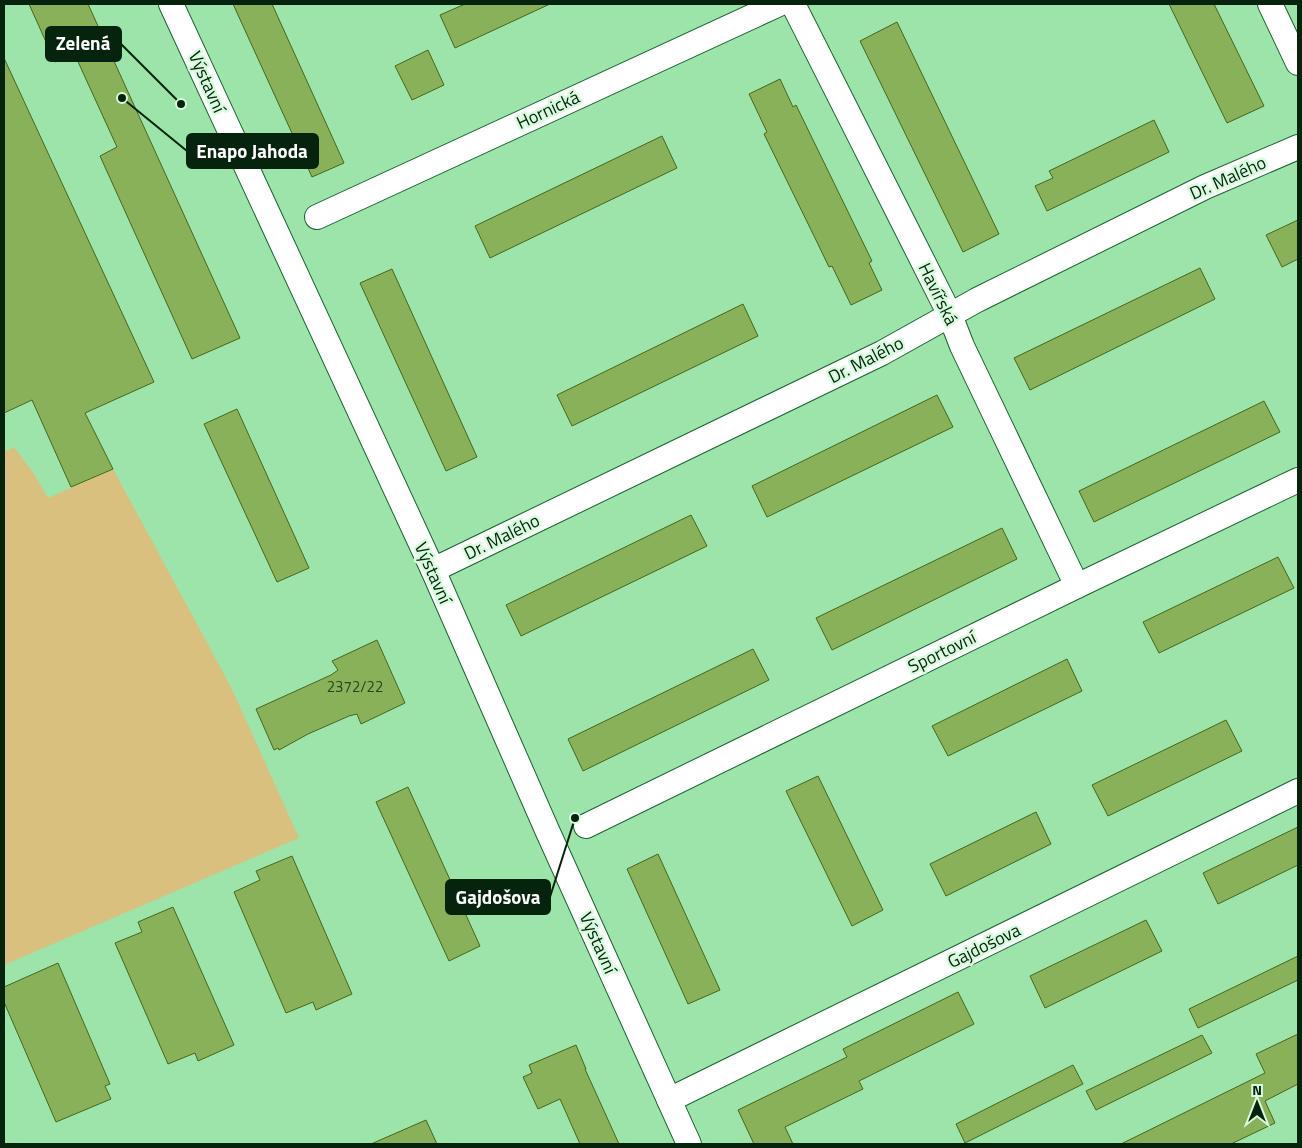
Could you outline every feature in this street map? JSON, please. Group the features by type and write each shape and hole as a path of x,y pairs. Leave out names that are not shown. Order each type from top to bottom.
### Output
{"street":[{"name":"Výstavní","path":"171,4 433,570 547,830 689,1144"},
{"name":"Hornická","path":"317,217 779,4"},
{"name":"Havířská","path":"793,4 950,315 962,346 1077,586"},
{"path":"1270,4 1298,63"},
{"name":"Dr. Malého","path":"433,570 882,353 977,300 1205,187 1298,147"},
{"name":"Sportovní","path":"586,826 1298,480"},
{"name":"Gajdošova","path":"669,1100 1298,791"}],"shaded area":[{"path":"14,447 34,474 48,498 113,469 231,687 299,838 4,965 4,452"}],"building":[{"path":"29,4 88,4 240,338 192,359 100,156 117,147 74,53 55,62"},
{"path":"233,4 272,4 344,163 312,177"},
{"path":"465,4 550,4 455,48 440,15"},
{"path":"1169,4 1214,4 1264,106 1227,123"},
{"path":"897,22 999,234 963,252 860,41"},
{"path":"428,50 444,85 412,100 395,66"},
{"path":"4,58 154,382 85,413 113,469 71,487 32,400 4,413"},
{"path":"780,79 793,107 796,105 872,261 869,263 882,290 851,305 832,266 829,267 764,134 767,132 749,94"},
{"path":"1154,120 1169,152 1047,211 1035,186 1053,178 1049,171"},
{"path":"662,136 677,168 490,258 475,226"},
{"path":"1298,220 1298,259 1282,267 1266,235"},
{"path":"1200,268 1215,299 1030,390 1014,358"},
{"path":"392,269 477,457 446,471 360,283"},
{"path":"743,304 758,336 572,426 557,395"},
{"path":"937,395 953,427 767,517 752,486"},
{"path":"1264,401 1280,432 1094,522 1079,491"},
{"path":"237,409 309,568 277,582 204,424"},
{"path":"691,515 707,546 521,636 506,605"},
{"path":"1002,528 1017,559 832,650 816,618"},
{"path":"1278,557 1294,588 1159,653 1143,622"},
{"path":"377,640 405,703 361,724 357,714 349,716 308,734 279,750 278,748 274,750 256,709 331,675 338,670 332,661"},
{"path":"753,649 769,680 583,771 568,739"},
{"path":"1067,659 1082,691 948,756 932,726"},
{"path":"1226,720 1242,751 1108,816 1092,785"},
{"path":"818,776 883,910 852,926 786,791"},
{"path":"408,787 480,946 449,961 376,802"},
{"path":"1036,812 1051,844 946,896 930,864"},
{"path":"1298,827 1298,865 1218,904 1203,873"},
{"path":"658,854 720,990 688,1004 627,869"},
{"path":"292,856 352,994 316,1010 313,1002 286,1013 234,892 260,880 256,871"},
{"path":"173,907 234,1045 198,1061 195,1053 168,1064 115,943 142,932 138,922"},
{"path":"1146,920 1162,951 1045,1008 1030,976"},
{"path":"1298,956 1298,980 1198,1028 1189,1009"},
{"path":"58,963 110,1084 105,1086 111,1099 56,1122 4,1002 4,987"},
{"path":"958,992 974,1024 859,1081 863,1089 785,1127 793,1144 754,1144 738,1110 847,1057 843,1049"},
{"path":"1298,1034 1298,1084 1265,1101 1275,1123 1231,1144 1121,1144 1265,1073 1256,1054"},
{"path":"1202,1035 1212,1053 1096,1110 1086,1091"},
{"path":"576,1045 619,1144 580,1144 560,1099 538,1109 523,1077 532,1073 529,1065"},
{"path":"1073,1065 1083,1084 965,1143 956,1124"},
{"path":"426,1120 437,1144 371,1144"}],"place":[{"name":"Enapo Jahoda","path":"122,98"},
{"name":"Zelená","path":"181,104"},
{"name":"Gajdošova","path":"575,818"}]}
